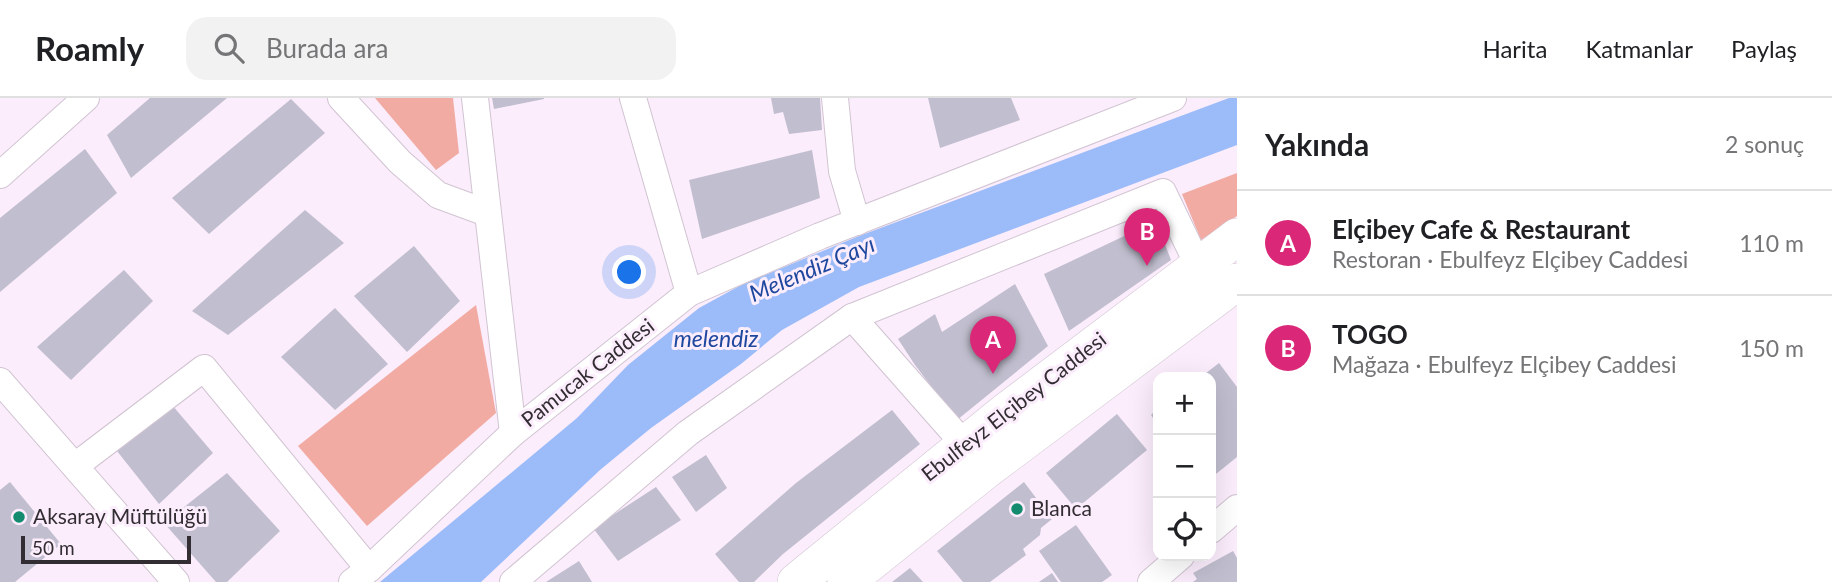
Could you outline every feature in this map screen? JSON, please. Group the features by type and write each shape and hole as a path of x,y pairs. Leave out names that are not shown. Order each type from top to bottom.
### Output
{"main road":[{"name":"Ebulfeyz Elçibey Caddesi","path":"796,582 965,445 1237,237"},
{"name":"Ebulfeyz Elçibey Caddesi","path":"846,582 986,470 1237,282"}],"street":[{"path":"341,98 400,162 438,195 487,213"},
{"path":"475,98 513,433"},
{"path":"633,98 689,293"},
{"path":"835,98 842,171 858,222"},
{"name":"Pamucak Caddesi","path":"361,575 513,433 689,293 1148,102 1173,98"},
{"path":"0,175 70,103"},
{"path":"513,582 688,433 852,317 1163,192 1198,265"},
{"path":"852,317 965,445"},
{"path":"75,466 204,368 361,575"},
{"path":"1,383 176,582"},
{"path":"1216,526 1237,508"},
{"path":"1151,582 1175,561"}],"shaded area":[{"path":"375,98 453,98 459,153 436,170"},
{"path":"1237,173 1237,216 1201,240 1182,194"},
{"path":"476,305 496,413 367,526 298,446"}],"water":[{"name":"melendiz","path":"1229,98 1237,98 1237,145 859,287 782,330 741,364 651,428 600,470 481,582 380,582 577,418 628,365 699,308 743,284 859,236"}],"building":[{"path":"150,98 227,98 131,178 107,135"},
{"path":"492,98 544,98 544,99 494,109"},
{"path":"771,98 820,98 822,130 789,134 783,112 774,114"},
{"path":"928,98 1011,98 1020,120 940,148"},
{"path":"291,99 325,133 209,234 172,198"},
{"path":"85,149 117,193 0,292 0,218"},
{"path":"812,150 820,198 702,239 689,180"},
{"path":"305,210 344,243 228,335 192,311"},
{"path":"1156,221 1171,260 1069,331 1044,274"},
{"path":"414,246 460,301 407,352 354,296"},
{"path":"124,270 153,301 71,380 37,347"},
{"path":"1015,284 1048,346 957,420 898,339 935,314 942,332"},
{"path":"335,308 388,364 335,410 281,357"},
{"path":"1219,363 1237,387 1237,457 1216,474 1216,372 1207,372"},
{"path":"172,405 213,453 159,504 117,451"},
{"path":"892,410 920,444 783,554 754,582 739,582 715,554 796,483"},
{"path":"1117,414 1147,450 1076,509 1046,473"},
{"path":"706,455 727,488 696,512 672,477"},
{"path":"227,473 280,531 227,582 216,582 164,523"},
{"name":"Aksaray Müftülüğü","path":"10,482 61,544 15,582 0,582 0,490"},
{"path":"1024,482 1052,519 1041,528 1040,535 1023,549 1026,555 990,582 963,582 937,551"},
{"path":"656,487 681,520 618,561 593,528"},
{"path":"1076,525 1112,575 1102,582 1061,582 1039,551"},
{"path":"1233,551 1237,558 1237,582 1193,582 1197,579 1193,573"},
{"path":"579,561 592,582 546,582"},
{"path":"910,568 923,582 892,582"},
{"path":"1052,573 1058,582 1039,582"}],"place":[{"name":"TOGO","path":"1147,266"},
{"name":"Elçibey Cafe & Restaurant","path":"993,374"},
{"name":"Blanca","path":"1017,509"},
{"name":"Aksaray Müftülüğü","path":"19,517"}],"water label":[{"name":"Melendiz Çayı","path":"812,269"}]}
